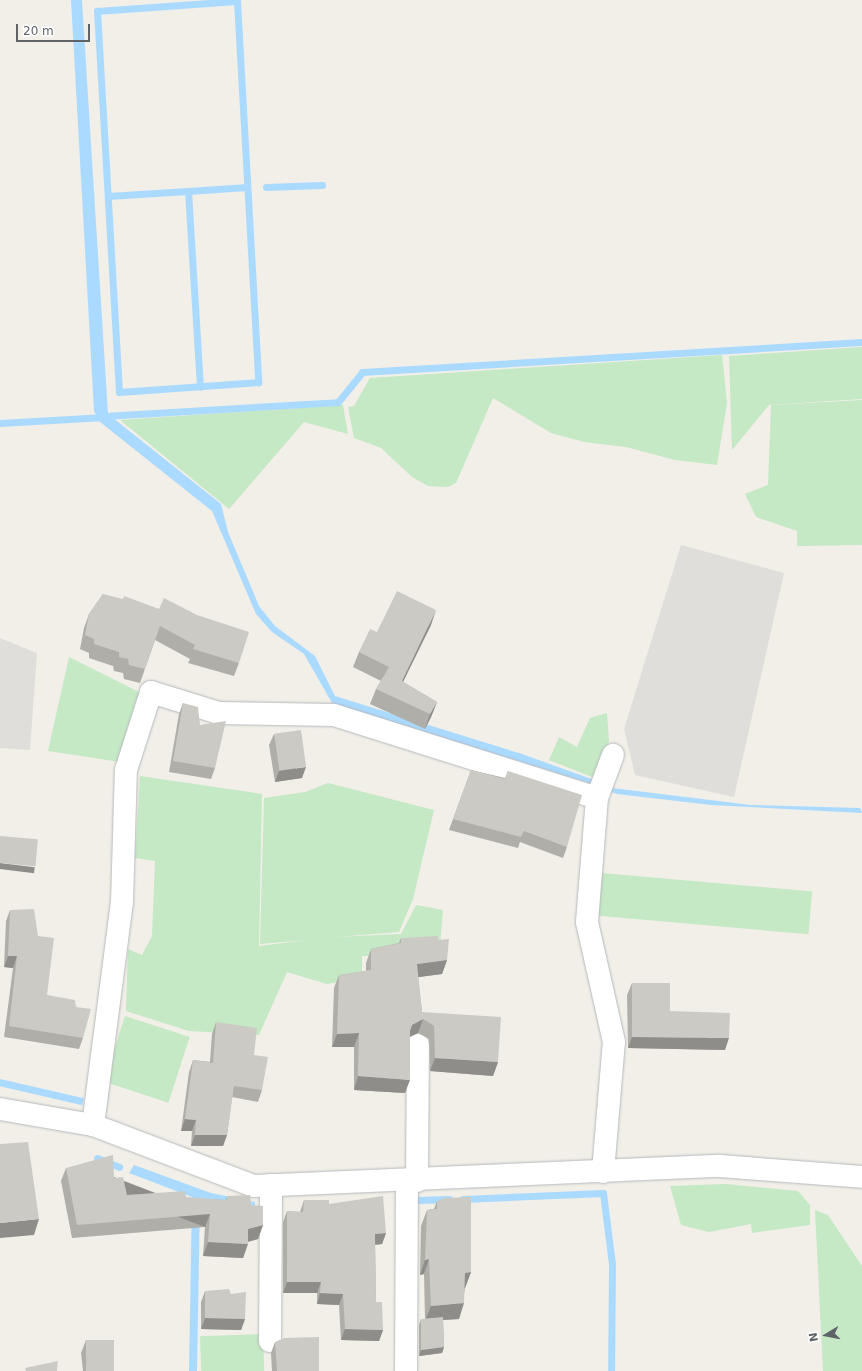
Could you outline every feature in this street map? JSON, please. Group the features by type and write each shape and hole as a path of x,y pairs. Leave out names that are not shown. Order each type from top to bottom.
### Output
{"street":[{"path":"93,1125 122,902 126,770 152,692 219,713 334,715 597,798"},
{"path":"603,1172 614,1042 587,922 597,798 613,755"},
{"path":"406,1371 418,1046"},
{"path":"0,1109 93,1125 254,1186 412,1181 720,1166 862,1177"},
{"path":"270,1341 271,1185"}],"shaded area":[{"path":"681,545 784,573 734,797 635,775 624,729"},
{"path":"0,638 37,653 30,750 0,748"}],"green space":[{"path":"862,347 862,399 769,405 732,450 729,356"},
{"path":"722,355 727,403 717,465 675,460 626,447 584,442 551,433 493,398 456,483 448,487 428,486 412,477 381,448 354,438 348,407 354,406 370,378"},
{"path":"862,400 862,545 797,546 797,531 756,517 745,494 768,485 771,405"},
{"path":"343,405 348,434 304,422 229,509 120,420"},
{"path":"69,657 141,693 120,762 48,751"},
{"path":"607,713 609,741 597,779 549,760 559,737 577,747 590,718"},
{"path":"140,776 262,794 259,946 307,940 260,944 264,798 305,792 328,783 434,810 413,899 399,932 335,937 401,934 416,905 443,910 440,945 390,956 362,956 362,978 327,984 287,972 259,1035 189,1031 126,1011 128,949 142,955 152,936 155,861 135,858"},
{"path":"602,873 812,891 808,934 598,916"},
{"path":"125,1016 190,1037 168,1103 104,1082"},
{"path":"726,1184 798,1191 810,1205 810,1225 752,1233 751,1224 709,1232 681,1225 670,1186"},
{"path":"815,1210 828,1215 862,1266 862,1371 823,1371"},
{"path":"263,1334 264,1371 201,1371 200,1336"}],"water":[{"path":"71,0 82,0 108,414 221,504 228,532 259,606 275,626 315,656 335,696 522,754 597,781 595,785 332,703 304,654 272,632 256,614 212,511 100,422 94,411"},
{"path":"612,788 751,805 860,808 862,813 711,805 617,794 611,792"},
{"path":"0,1079 84,1098 82,1105 0,1086"},
{"path":"134,1165 211,1193 255,1202 255,1208 200,1200 197,1371 189,1371 192,1197 129,1173"}],"building":[{"path":"397,591 436,610 402,681 437,702 430,714 376,689 389,667 359,652 370,629 377,632"},
{"path":"103,594 123,599 124,596 159,609 164,598 197,615 249,632 239,663 193,649 195,645 160,626 145,669 129,665 128,659 119,657 119,652 94,644 94,639 85,635 89,614"},
{"path":"183,703 198,707 200,725 226,721 215,768 173,761"},
{"path":"301,730 306,767 279,770 274,734"},
{"path":"471,770 505,779 508,771 582,795 567,847 524,831 521,837 453,819"},
{"path":"0,836 38,839 36,866 0,863"},
{"path":"34,909 38,936 54,938 47,995 75,1000 76,1007 91,1009 83,1038 9,1026 17,956 8,956 10,910"},
{"path":"438,936 438,940 449,939 447,960 417,964 422,1012 501,1017 498,1062 435,1058 434,1026 423,1019 412,1025 410,1031 410,1080 358,1076 359,1033 337,1034 339,975 371,970 371,949 401,943 401,938"},
{"path":"632,983 670,983 670,1011 730,1013 729,1038 632,1037"},
{"path":"216,1022 257,1028 254,1055 268,1057 262,1090 234,1086 227,1135 195,1135 196,1120 185,1119 193,1060 213,1063"},
{"path":"28,1142 39,1219 0,1223 0,1144"},
{"path":"113,1155 114,1178 123,1177 127,1195 185,1191 186,1197 227,1200 227,1196 250,1195 251,1205 263,1206 263,1225 248,1229 248,1244 208,1242 210,1214 77,1225 66,1168"},
{"path":"383,1196 386,1233 375,1234 376,1302 382,1302 383,1330 345,1329 343,1294 320,1293 321,1282 287,1282 287,1211 303,1212 304,1200 329,1200 329,1204"},
{"path":"471,1197 471,1272 465,1273 464,1303 431,1306 429,1259 425,1260 427,1210 437,1209 437,1201 444,1198"},
{"path":"229,1289 231,1294 246,1292 245,1319 205,1318 205,1291"},
{"path":"443,1317 444,1347 421,1350 421,1319"},
{"path":"319,1337 319,1371 277,1371 275,1342 284,1338"},
{"path":"86,1340 114,1340 114,1371 86,1371"},
{"path":"58,1361 57,1371 26,1371 25,1368"}],"waterway":[{"path":"237,1 258,382 119,392 97,11 237,1"},
{"path":"266,187 322,185"},
{"path":"188,191 247,187"},
{"path":"108,196 188,191 200,387"},
{"path":"104,416 338,402 362,372 862,342"},
{"path":"0,423 105,417"},
{"path":"97,1158 119,1167"},
{"path":"463,1199 603,1193 612,1264 611,1371"},
{"path":"419,1200 449,1199"}]}
